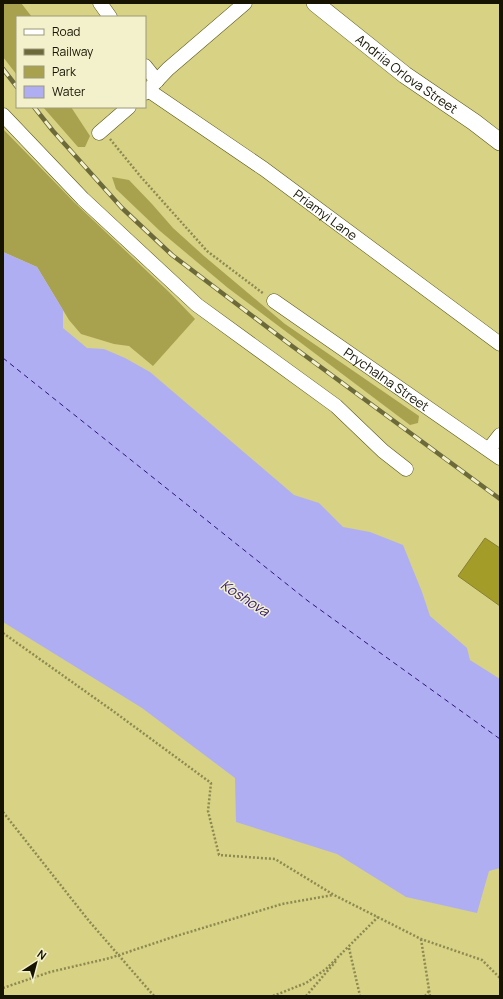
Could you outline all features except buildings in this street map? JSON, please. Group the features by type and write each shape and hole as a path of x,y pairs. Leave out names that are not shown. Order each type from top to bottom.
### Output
{"street":[{"path":"100,3 109,16"},
{"path":"150,88 168,69 245,3"},
{"name":"Andriia Orlova Street","path":"315,3 405,75 474,122 500,142"},
{"name":"Priamyi Lane","path":"146,70 150,88 264,169 500,344"},
{"path":"101,132 128,108"},
{"path":"3,115 83,199 197,305 336,406 383,452 406,469"},
{"name":"Prychalna Street","path":"274,301 495,453"},
{"path":"495,453 500,435"}],"path":[{"path":"101,132 207,251 274,301"},
{"path":"3,633 211,783 208,811 219,855 275,859 334,895 421,939 482,960 500,978"},
{"path":"3,812 89,921 154,996"},
{"path":"3,988 50,972 119,955 282,904 334,895"},
{"path":"273,996 306,983 326,969 378,917"},
{"path":"421,939 430,996"},
{"path":"306,996 349,947"},
{"path":"349,947 360,996"},
{"path":"425,996 429,990"}],"green space":[{"path":"3,3 21,3 31,16 16,16 16,74 3,57"},
{"path":"44,108 72,108 90,136 85,147 78,147"},
{"path":"3,129 74,202 169,292 195,319 153,366 129,346 114,344 81,334 69,320 37,267 3,252"},
{"path":"112,177 129,180 173,228 204,256 285,324 419,416 418,423 410,425 228,288 160,231 116,189"}],"water":[{"name":"Koshova","path":"3,252 37,267 63,310 63,328 87,348 104,349 125,358 150,372 294,495 319,503 343,527 370,532 403,545 430,616 467,648 470,660 500,679 500,868 489,871 477,913 406,897 337,854 236,822 235,778 142,708 3,622"}],"ferry route":[{"path":"3,358 308,601 500,739"}],"railway":[{"path":"3,69 16,86"},
{"path":"35,108 53,131 122,208 172,255 292,346 500,499"}]}
